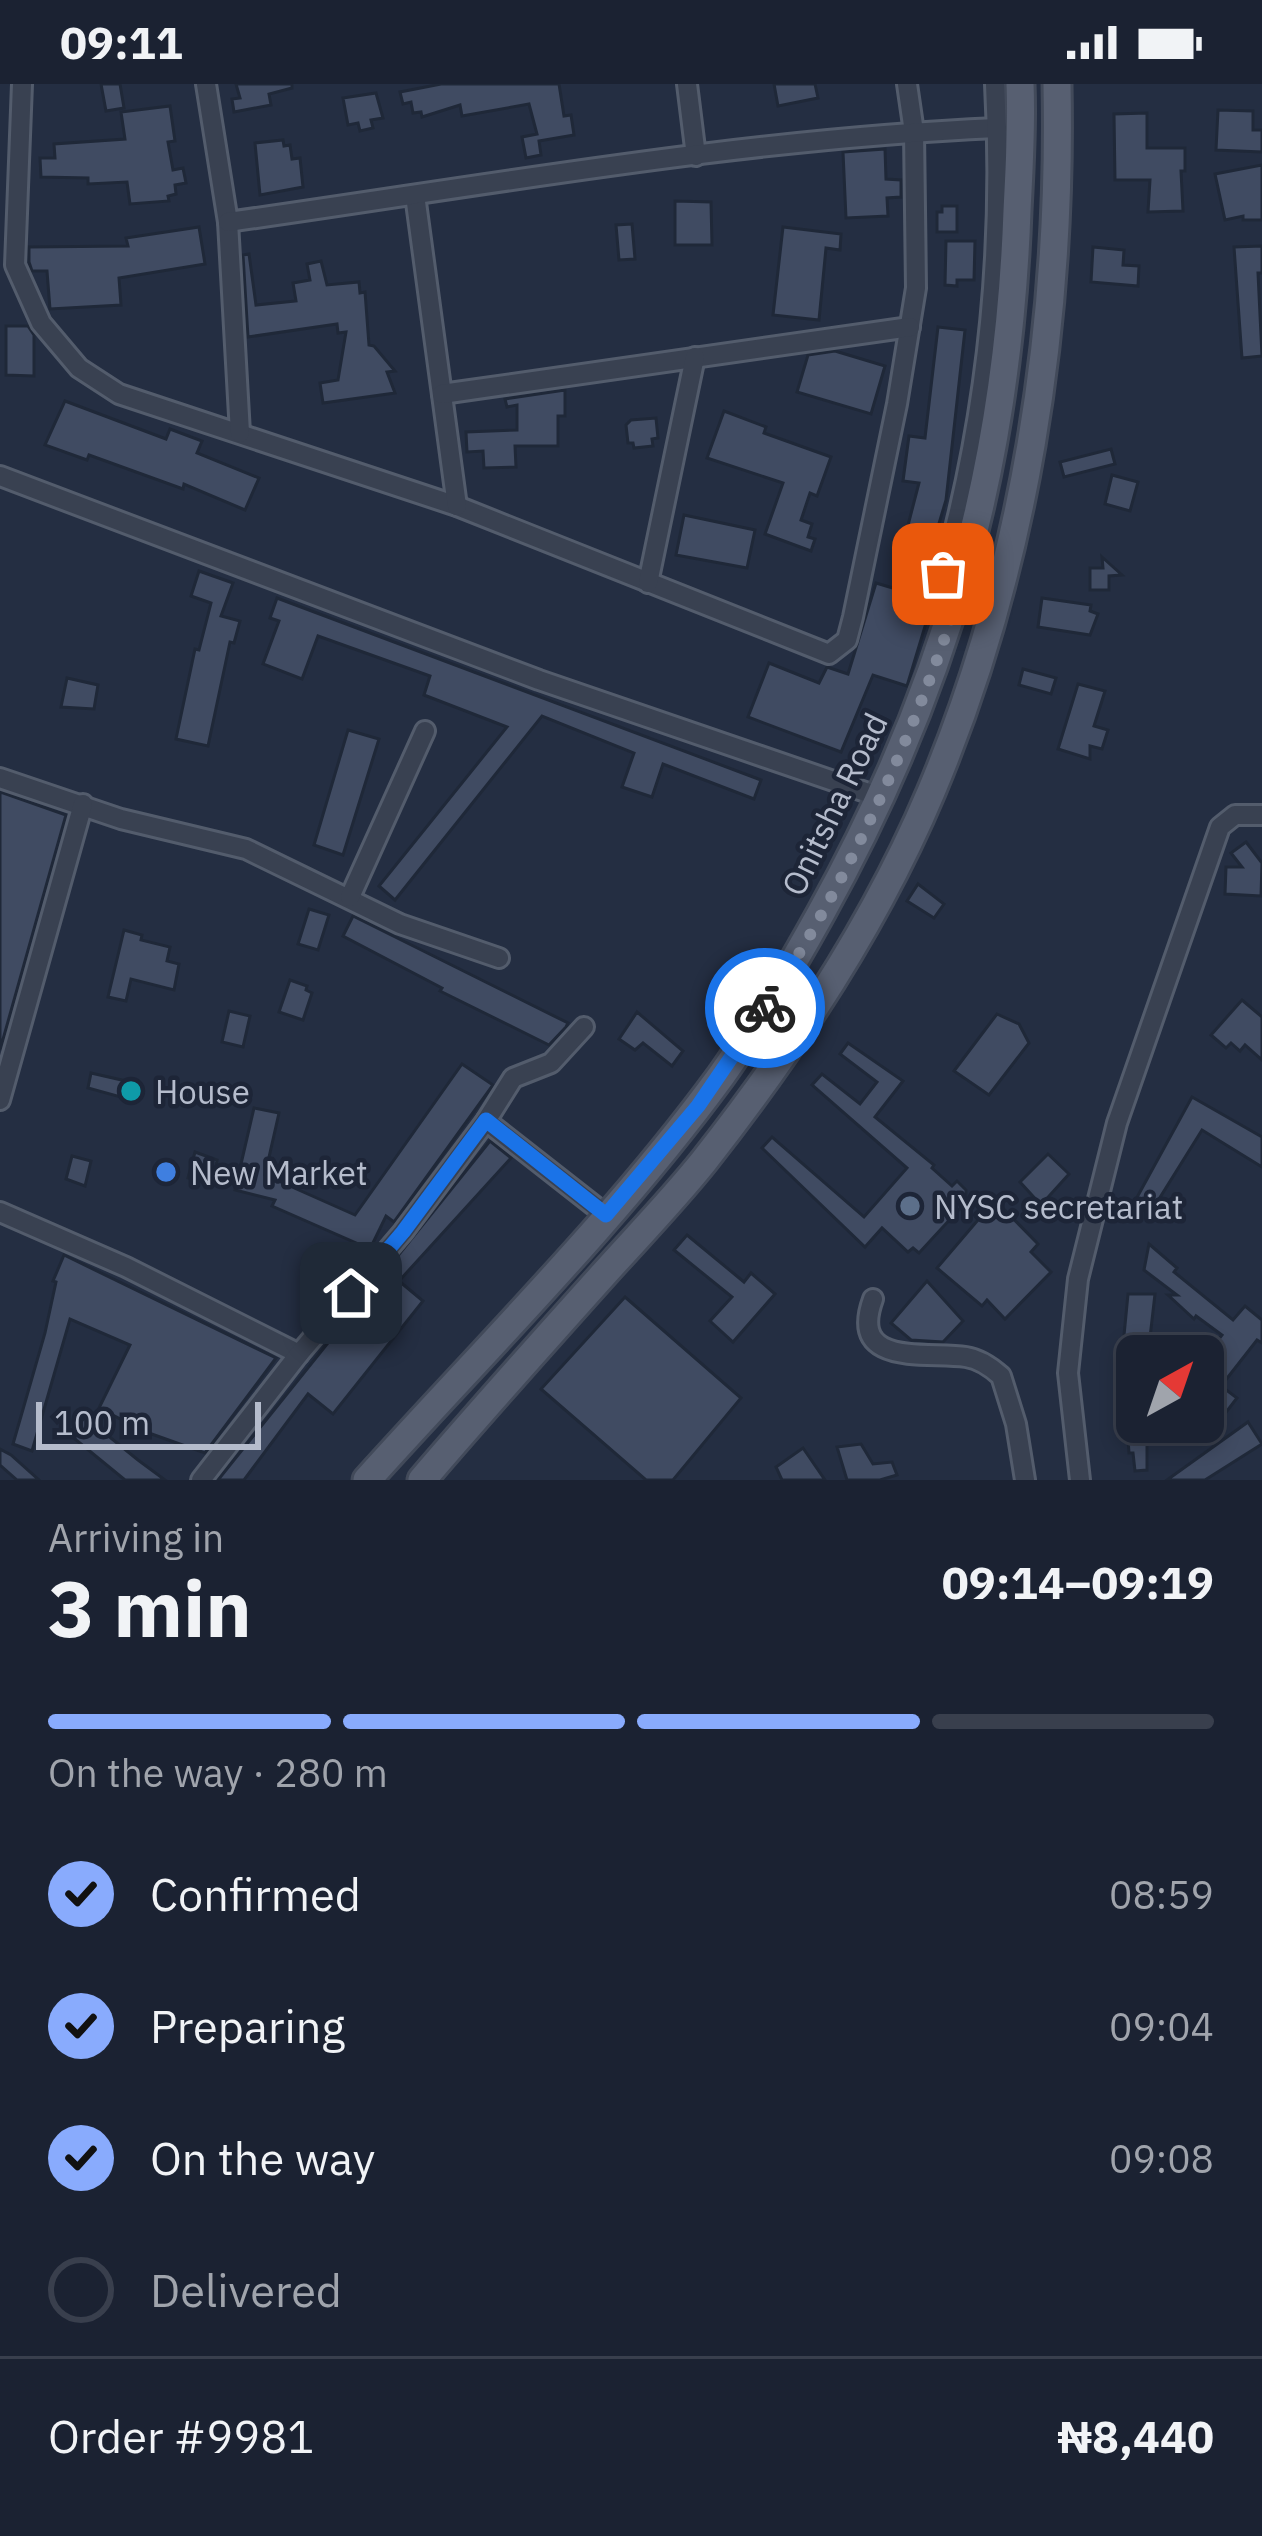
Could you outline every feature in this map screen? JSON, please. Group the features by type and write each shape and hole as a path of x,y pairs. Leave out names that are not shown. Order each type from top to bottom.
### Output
{"main road":[{"name":"Onitsha Road","path":"367,1480 606,1215 724,1071 782,983 880,797 926,694 956,605 988,472 1014,307 1020,84"},
{"path":"422,1480 701,1165 756,1093 819,1002 930,794 990,623 1035,428 1054,262 1057,84"},
{"path":"724,1071 756,1093"}],"street":[{"path":"22,84 15,265 40,323 80,368 118,394 457,506 830,654 847,640 853,617 916,288 914,132 907,84"},
{"path":"206,84 228,222 241,433"},
{"path":"687,84 696,156"},
{"path":"956,605 948,596 943,574 986,381 995,280 995,84"},
{"path":"228,222 696,156 914,132 998,128"},
{"path":"415,196 457,506"},
{"path":"442,394 910,328"},
{"path":"648,583 695,357"},
{"path":"0,476 539,680 880,797"},
{"path":"350,897 425,731"},
{"path":"0,778 122,819 246,849 400,924 499,958"},
{"path":"0,1100 83,805"},
{"path":"1080,1480 1068,1373 1072,1317 1094,1207 1117,1123 1220,826 1235,815 1262,815"},
{"path":"201,1480 403,1232 513,1078 551,1063 584,1027"},
{"path":"486,1120 606,1215"},
{"path":"0,1212 126,1267 299,1354"},
{"path":"873,1299 866,1318 870,1334 881,1346 897,1354 972,1358 1001,1376 1016,1424 1024,1480"}],"building":[{"path":"101,84 120,84 124,108 106,111"},
{"path":"236,84 292,84 292,88 269,94 271,105 234,112 232,99 240,98"},
{"path":"441,84 559,84 564,116 571,115 574,135 539,141 541,155 526,158 522,137 537,134 529,104 462,116 460,105 422,117 421,112 413,113 411,102 403,104 400,92"},
{"path":"774,84 815,84 818,98 778,106"},
{"path":"376,93 383,118 371,120 373,128 360,131 358,123 348,125 343,98"},
{"path":"170,106 175,141 168,142 173,170 183,168 186,183 175,185 176,194 168,196 169,201 130,204 127,182 88,184 88,178 41,177 40,158 55,158 54,144 125,139 121,112"},
{"path":"1218,110 1253,111 1253,130 1262,130 1262,152 1216,150"},
{"path":"1147,113 1147,148 1185,148 1183,211 1148,212 1150,180 1115,180 1114,114"},
{"path":"283,140 284,146 290,145 292,159 300,158 303,187 260,195 255,143"},
{"path":"885,149 886,179 901,180 901,197 887,198 888,216 846,218 843,152"},
{"path":"1262,165 1262,220 1243,220 1243,216 1225,220 1215,174"},
{"path":"675,201 711,202 712,245 675,245"},
{"path":"942,206 957,206 957,232 937,232 937,212 942,212"},
{"path":"632,224 635,259 619,260 616,225"},
{"path":"199,227 205,264 119,278 121,305 50,309 47,271 32,271 29,262 29,247 128,246 126,238"},
{"path":"783,227 841,234 840,250 826,248 819,320 773,315"},
{"path":"946,241 975,241 974,280 945,285"},
{"path":"1262,246 1262,273 1258,273 1262,356 1242,358 1234,247"},
{"path":"1093,247 1124,250 1123,265 1139,266 1138,286 1091,282"},
{"path":"249,254 256,305 296,301 293,283 310,280 307,264 321,261 327,285 359,282 360,293 365,292 369,345 395,371 387,372 395,393 323,403 320,383 338,380 346,332 338,333 337,324 248,337 243,255"},
{"path":"6,326 28,326 34,335 34,376 6,375"},
{"path":"938,327 965,330 946,500 935,537 907,529 919,483 903,481 909,436 925,438"},
{"path":"835,351 885,366 871,414 797,392 808,355"},
{"path":"565,390 565,416 558,416 558,446 515,446 516,467 484,468 483,451 467,452 466,432 517,430 517,405 507,407 505,399"},
{"path":"65,401 166,439 170,429 202,441 197,453 259,478 245,510 184,484 183,489 89,455 87,460 45,445"},
{"path":"724,411 766,427 764,433 831,457 817,496 810,493 801,520 812,524 811,551 765,534 783,483 707,458"},
{"path":"656,418 658,438 652,439 653,446 634,448 628,443 626,425 631,420"},
{"path":"1111,449 1115,464 1064,477 1060,462"},
{"path":"1112,475 1138,482 1130,511 1105,504"},
{"path":"684,515 755,530 747,568 676,555"},
{"path":"1102,557 1122,575 1109,576 1109,590 1090,590 1090,568 1103,568"},
{"path":"199,571 233,583 221,616 240,621 234,643 230,642 208,746 176,739 195,649 199,650 211,603 191,596"},
{"path":"876,583 933,600 907,686 873,675 841,752 748,717 769,663 819,683 827,667 848,674"},
{"path":"277,598 761,780 754,799 663,764 652,797 622,787 634,753 542,716 395,900 379,886 507,727 424,695 430,676 318,636 302,679 263,664 279,621 270,618"},
{"path":"1042,598 1091,605 1090,611 1098,614 1090,635 1038,627"},
{"path":"1023,669 1056,678 1051,694 1019,685"},
{"path":"67,678 98,685 94,709 61,707"},
{"path":"1078,684 1105,691 1094,726 1108,730 1102,749 1090,746 1090,759 1058,749"},
{"path":"348,730 379,739 343,855 314,845"},
{"path":"0,792 66,815 0,1050"},
{"path":"1246,842 1262,863 1261,896 1225,894 1226,867 1242,867 1231,853"},
{"path":"918,884 944,904 934,918 907,901"},
{"path":"309,909 329,915 318,950 298,944"},
{"path":"353,916 568,1023 566,1027 549,1045 440,991 442,988 343,936"},
{"path":"124,930 170,947 167,961 179,964 174,990 131,979 126,1001 108,997"},
{"path":"290,980 312,993 303,1020 279,1012"},
{"path":"1242,1000 1262,1017 1262,1060 1245,1045 1240,1051 1231,1043 1226,1048 1211,1035"},
{"path":"229,1011 250,1016 243,1047 222,1042"},
{"path":"637,1012 683,1051 672,1066 643,1043 635,1050 619,1039"},
{"path":"997,1014 1019,1024 1029,1043 989,1095 954,1071"},
{"path":"848,1043 903,1081 875,1117 934,1165 952,1186 957,1181 966,1190 966,1202 919,1253 913,1248 908,1252 882,1228 865,1247 762,1148 772,1137 864,1217 907,1168 812,1085 822,1074 860,1104 877,1082 840,1054"},
{"path":"462,1064 493,1085 394,1222 386,1216 370,1249 272,1206 275,1200 235,1190 254,1108 279,1113 265,1175 355,1215"},
{"path":"91,1073 139,1084 135,1101 88,1088"},
{"path":"1192,1097 1262,1137 1262,1167 1202,1130 1149,1215 1135,1201"},
{"path":"490,1141 511,1158 399,1281 423,1301 333,1414 308,1394 244,1480 218,1480"},
{"path":"195,1152 217,1160 213,1184 188,1178"},
{"path":"1048,1154 1069,1174 1041,1205 1020,1182"},
{"path":"72,1156 91,1161 85,1186 66,1179"},
{"path":"995,1200 1038,1244 1031,1252 1051,1272 1005,1319 987,1300 982,1306 937,1268"},
{"path":"687,1235 744,1282 751,1273 775,1294 733,1342 710,1321 732,1297 674,1250"},
{"path":"1149,1244 1177,1268 1174,1272 1233,1320 1245,1306 1262,1320 1262,1343 1257,1340 1224,1382 1224,1335 1194,1319 1168,1295 1177,1295 1144,1270"},
{"path":"64,1255 276,1358 205,1453 146,1432 99,1408 130,1345 70,1319 32,1451 13,1444 45,1333 53,1281"},
{"path":"927,1281 963,1321 943,1342 911,1340 891,1323"},
{"path":"1128,1294 1155,1294 1150,1335 1124,1335"},
{"path":"625,1297 741,1398 673,1480 646,1480 541,1389"},
{"path":"1224,1388 1237,1398 1224,1415"},
{"path":"85,1417 165,1480 125,1480 70,1435"},
{"path":"1248,1422 1262,1444 1205,1480 1167,1480 1224,1443"},
{"path":"1128,1443 1147,1443 1147,1470 1135,1471 1133,1453 1129,1453"},
{"path":"861,1444 873,1464 892,1462 897,1475 847,1480 837,1447"},
{"path":"803,1448 825,1480 782,1480 776,1467"},
{"path":"0,1449 39,1480 17,1480 0,1465"}],"way so far":[{"path":"765,1008 850,860 901,756 956,605 944,587 943,574"}],"place":[{"name":"House","path":"131,1091"},
{"name":"New Market","path":"166,1172"},
{"name":"NYSC secretariat","path":"910,1206"}],"route":[{"path":"351,1293 486,1120 606,1215 698,1106 765,1008"}]}
